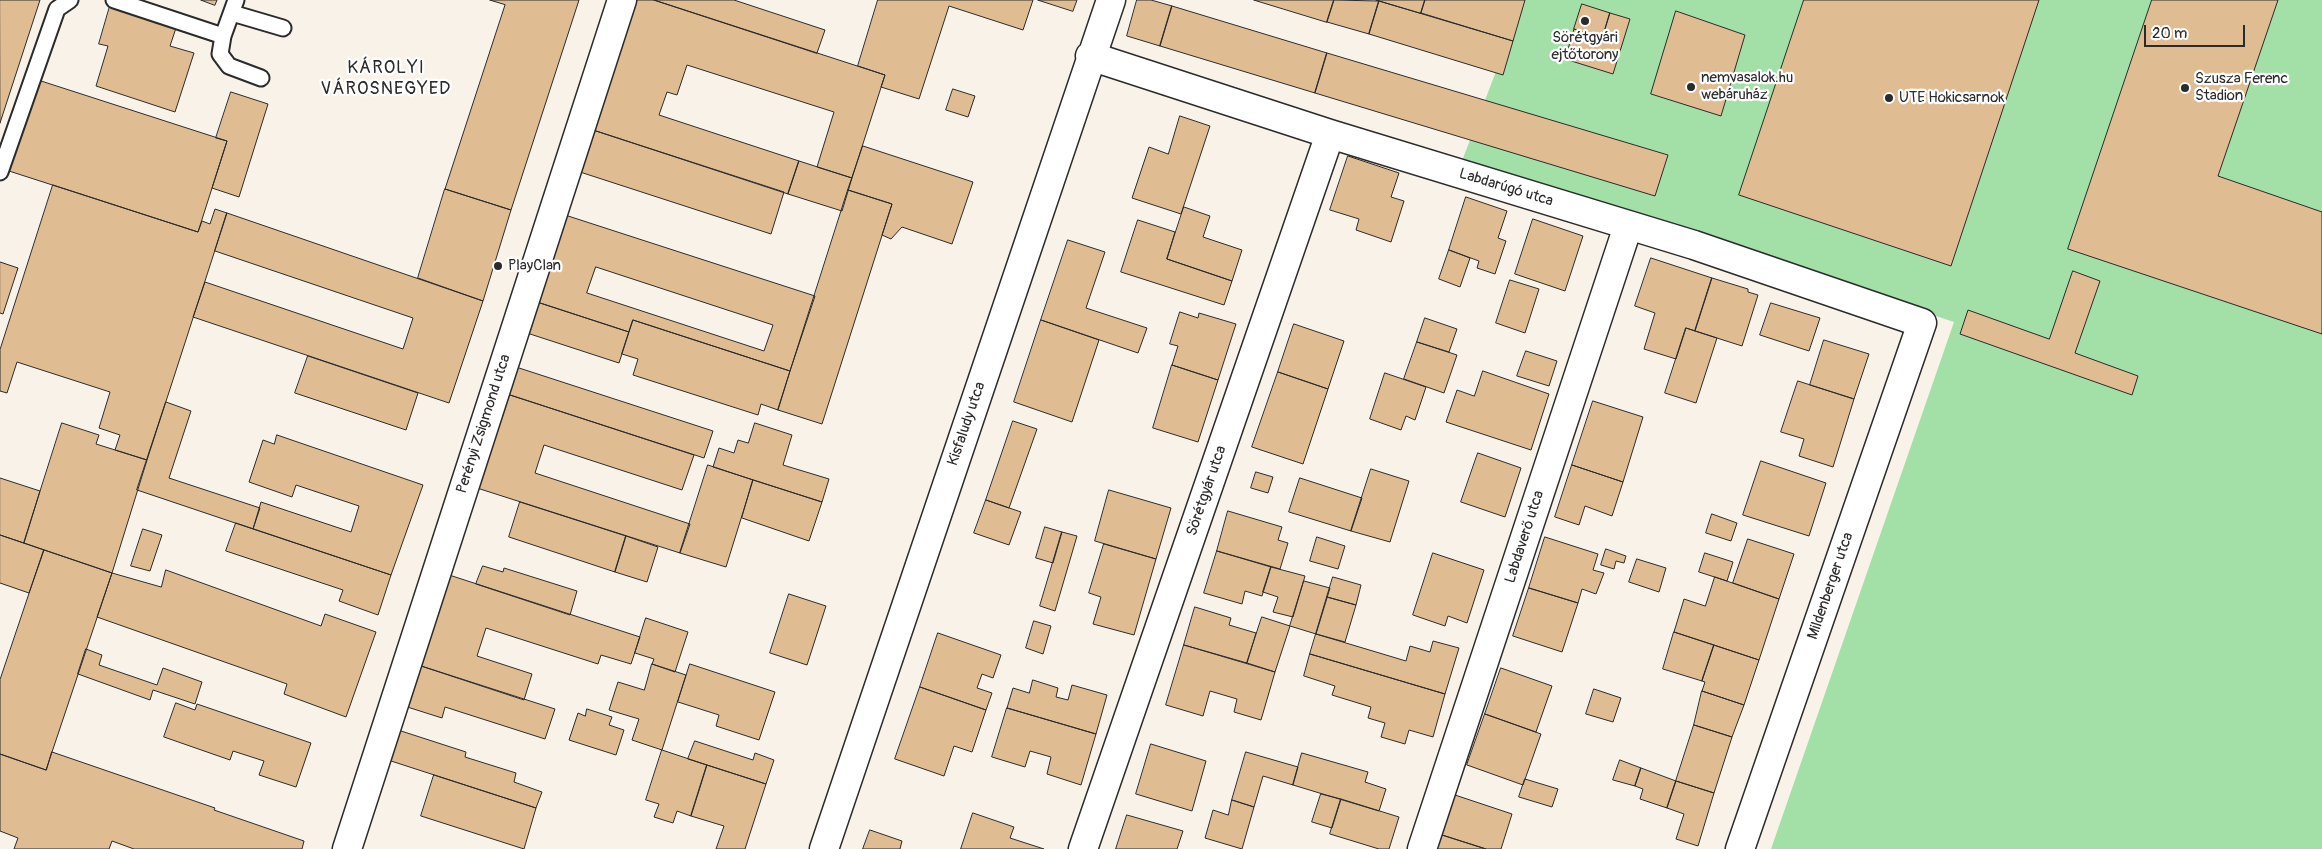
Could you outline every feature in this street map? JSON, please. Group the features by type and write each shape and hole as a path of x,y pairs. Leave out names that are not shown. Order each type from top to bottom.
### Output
{"street":[{"name":"Perényi Zsigmond utca","path":"347,849 622,0"},
{"name":"Kisfaludy utca","path":"824,849 1110,0"},
{"name":"Labdarúgó utca","path":"1090,56 1330,134 1700,247 1922,323"},
{"name":"Sörétgyár utca","path":"1083,849 1330,134"},
{"name":"Labdaverő utca","path":"1422,849 1628,226"},
{"name":"Mildenberger utca","path":"1740,849 1922,323"}],"lane":[{"path":"0,172 57,9 70,0"},
{"path":"114,0 223,36"},
{"path":"261,78 229,66 220,54 223,36 234,6 283,28"}],"green space":[{"path":"1523,0 2322,0 2322,849 1771,849 1954,322 1462,161"}],"building":[{"path":"0,0 40,0 0,123"},
{"path":"201,0 217,0 215,5"},
{"path":"490,0 579,0 511,210 445,189 505,5"},
{"path":"632,0 654,0 885,75 852,178 817,167 834,112 687,65 677,95 667,92 659,115 799,161 788,194 593,130"},
{"path":"654,0 734,0 825,30 817,53"},
{"path":"878,0 1033,0 1023,30 949,6 919,99 881,87 885,75 858,66"},
{"path":"1038,0 1077,0 1073,11"},
{"path":"1137,0 1151,0 1172,6 1160,46 1127,36"},
{"path":"1254,0 1334,0 1327,22"},
{"path":"1334,0 1379,1 1369,34 1327,22"},
{"path":"1376,0 1425,0 1421,13"},
{"path":"1425,0 1525,0 1513,41 1421,13"},
{"name":"UTE Hokicsarnok","path":"1804,0 2039,0 1951,266 1739,195"},
{"name":"Szusza Ferenc Stadion","path":"2152,0 2278,0 2218,176 2322,212 2322,334 2068,249"},
{"path":"1379,1 1513,41 1503,75 1369,34"},
{"path":"1582,4 1610,13 1602,38 1574,29"},
{"path":"110,6 176,28 170,46 194,53 175,112 96,86 108,46 99,44"},
{"path":"1172,6 1327,53 1315,93 1160,46"},
{"path":"1676,11 1745,35 1721,116 1651,94"},
{"path":"1610,13 1630,19 1613,74 1565,59 1574,29 1602,38"},
{"path":"1327,53 1668,155 1655,196 1315,93"},
{"path":"38,80 227,141 198,232 9,171"},
{"path":"953,89 975,96 968,117 946,110"},
{"path":"231,92 268,104 239,197 212,188 227,141 216,138"},
{"path":"1180,116 1210,126 1181,214 1132,198 1149,147 1168,154"},
{"path":"593,130 784,192 771,234 580,172"},
{"path":"863,146 973,182 952,244 902,227 891,239 882,235 892,204 848,190"},
{"path":"1348,156 1399,173 1391,197 1404,201 1391,242 1356,230 1359,219 1330,210"},
{"path":"799,161 852,178 842,211 788,194"},
{"path":"53,185 198,232 202,221 210,224 215,209 227,213 147,460 115,450 120,435 99,428 110,392 17,362 7,393 0,391 0,350"},
{"path":"445,189 511,210 483,301 418,278"},
{"path":"848,190 892,204 822,424 778,410"},
{"path":"1466,197 1507,211 1498,238 1506,241 1495,274 1477,268 1479,261 1449,250"},
{"path":"1184,207 1210,216 1203,237 1242,250 1232,281 1167,259"},
{"path":"227,213 483,301 449,403 193,317 205,282 403,349 413,318 215,251"},
{"path":"565,215 815,296 790,371 633,320 629,332 537,302","holes":["596,267 773,325 764,351 587,293"]},
{"path":"1533,219 1583,236 1565,291 1515,274"},
{"path":"1138,220 1175,232 1167,259 1232,281 1224,305 1121,272"},
{"path":"1068,240 1105,252 1086,308 1147,328 1138,353 1041,320"},
{"path":"1449,250 1470,258 1460,287 1439,279"},
{"path":"1651,258 1712,278 1695,331 1686,328 1676,359 1644,349 1655,313 1635,306"},
{"path":"0,262 18,268 3,314 0,313"},
{"path":"2073,271 2100,281 2075,353 2138,376 2132,395 1960,334 1968,310 2049,339"},
{"path":"1712,278 1748,289 1748,292 1758,295 1742,346 1695,331"},
{"path":"1510,280 1539,289 1525,333 1496,323"},
{"path":"537,302 629,332 619,363 527,333"},
{"path":"1771,303 1820,318 1809,351 1760,335"},
{"path":"1180,312 1198,318 1199,313 1236,324 1218,380 1172,365 1178,346 1170,344"},
{"path":"1425,318 1457,329 1449,352 1417,342"},
{"path":"633,320 790,371 778,410 761,404 758,415 633,375 638,359 622,354"},
{"path":"1041,320 1099,340 1072,422 1014,402"},
{"path":"1294,324 1344,341 1328,389 1278,372"},
{"path":"1686,328 1717,338 1696,403 1665,393"},
{"path":"1824,340 1869,354 1854,399 1810,385"},
{"path":"1417,342 1457,355 1444,393 1404,379"},
{"path":"1526,351 1557,361 1549,386 1517,376"},
{"path":"308,356 418,393 406,430 295,393"},
{"path":"1172,365 1218,380 1198,442 1153,428"},
{"path":"516,367 713,431 704,458 507,394"},
{"path":"1483,371 1549,394 1531,450 1446,422 1457,390 1474,396"},
{"path":"1278,372 1328,389 1303,464 1252,447"},
{"path":"1385,373 1426,387 1415,420 1406,416 1401,430 1370,419"},
{"path":"1798,381 1854,399 1833,467 1799,456 1804,439 1781,432"},
{"path":"507,394 694,455 682,490 544,445 535,473 690,524 680,553 477,488"},
{"path":"1593,401 1643,417 1623,482 1572,465"},
{"path":"166,402 191,411 169,478 260,508 253,529 137,490"},
{"path":"1013,421 1037,429 1009,508 986,500"},
{"path":"62,423 99,435 96,444 147,460 112,573 24,543"},
{"path":"755,423 792,435 783,465 829,479 822,502 713,467 719,448 734,453 738,440 748,443"},
{"path":"277,435 423,485 391,575 253,529 261,502 351,532 359,506 296,485 292,497 249,482 263,440 274,444"},
{"path":"1478,453 1521,468 1505,517 1461,502"},
{"path":"1761,461 1826,483 1809,536 1743,515"},
{"path":"708,465 753,480 726,567 680,553"},
{"path":"1572,465 1623,482 1612,516 1585,506 1579,525 1555,517"},
{"path":"1371,469 1409,481 1390,542 1351,531"},
{"path":"1256,472 1273,477 1268,493 1251,488"},
{"path":"0,478 40,491 24,543 0,535"},
{"path":"1300,478 1362,498 1351,531 1289,512"},
{"path":"753,480 822,502 809,541 742,518"},
{"path":"1109,490 1171,508 1156,559 1095,541"},
{"path":"986,500 1021,512 1009,545 974,533"},
{"path":"520,502 626,536 615,572 509,537"},
{"path":"1228,511 1282,527 1278,540 1288,543 1280,569 1217,551"},
{"path":"1712,514 1737,523 1731,541 1706,533"},
{"path":"236,523 391,575 378,615 339,601 343,590 226,551"},
{"path":"1045,527 1062,532 1053,563 1036,558"},
{"path":"143,529 162,535 150,571 131,566"},
{"path":"1062,532 1077,536 1055,611 1040,606"},
{"path":"0,535 44,550 29,593 0,583"},
{"path":"626,536 658,547 647,582 615,572"},
{"path":"1317,537 1345,546 1338,569 1310,561"},
{"path":"1545,537 1598,554 1593,570 1604,573 1596,594 1582,589 1578,603 1529,588"},
{"path":"1748,539 1794,554 1779,599 1733,583"},
{"path":"1104,544 1156,559 1134,635 1093,624 1101,597 1089,593"},
{"path":"1606,549 1626,556 1624,563 1616,561 1614,569 1601,565"},
{"path":"44,550 112,573 46,770 0,754 0,680"},
{"path":"1217,551 1271,567 1262,596 1245,591 1242,604 1204,593"},
{"path":"1433,553 1484,570 1467,623 1448,616 1445,626 1413,615"},
{"path":"1705,553 1733,562 1727,581 1699,572"},
{"path":"1637,559 1666,568 1659,592 1629,582"},
{"path":"483,566 503,572 504,568 577,591 570,615 476,584"},
{"path":"1271,567 1305,576 1293,617 1273,612 1278,597 1263,592"},
{"path":"166,570 321,626 325,614 376,632 346,717 284,694 287,684 97,617 112,573 161,587"},
{"path":"443,573 640,637 631,664 601,655 598,664 486,628 477,656 532,674 524,700 415,664"},
{"path":"1333,577 1361,585 1356,605 1327,597"},
{"path":"1715,577 1779,599 1759,660 1674,632 1684,599 1705,606"},
{"path":"1304,581 1330,588 1316,634 1290,626"},
{"path":"1529,588 1578,603 1562,652 1513,636"},
{"path":"789,594 826,606 807,665 770,653"},
{"path":"1327,597 1356,605 1345,642 1316,634"},
{"path":"1195,607 1231,618 1229,625 1256,633 1247,663 1184,645"},
{"path":"1262,617 1290,626 1275,672 1247,663"},
{"path":"646,618 688,632 675,672 652,664 654,659 635,653"},
{"path":"1034,621 1051,626 1043,654 1026,648"},
{"path":"1674,632 1714,645 1702,681 1663,669"},
{"path":"938,633 1001,655 993,678 982,674 977,688 992,693 986,710 920,687"},
{"path":"1316,634 1406,661 1410,646 1430,652 1433,641 1459,648 1445,694 1310,654"},
{"path":"1184,645 1275,672 1261,720 1234,712 1237,699 1210,691 1203,716 1166,705"},
{"path":"1714,645 1759,660 1744,705 1702,691 1705,682 1702,681"},
{"path":"86,649 102,655 99,665 157,685 163,668 202,682 195,704 153,690 150,700 78,674"},
{"path":"1310,654 1445,694 1433,737 1409,730 1405,744 1381,737 1385,723 1368,718 1371,707 1332,695 1335,686 1304,676"},
{"path":"415,664 555,709 545,739 445,707 442,718 401,705"},
{"path":"652,664 686,675 662,750 632,740 639,719 609,710 618,682 644,690"},
{"path":"690,664 775,692 759,740 716,726 719,715 678,702"},
{"path":"1501,668 1552,686 1536,732 1485,714"},
{"path":"1033,680 1058,688 1056,697 1068,700 1072,685 1107,695 1096,734 1007,708 1013,688 1029,693"},
{"path":"920,687 986,710 972,752 954,746 944,776 895,759"},
{"path":"1594,689 1621,698 1613,722 1586,714"},
{"path":"1702,691 1744,705 1732,737 1694,725"},
{"path":"176,703 195,710 197,704 311,743 296,787 259,775 264,761 233,751 230,760 164,737"},
{"path":"1007,708 1096,734 1081,785 1047,774 1051,757 1030,751 1025,767 992,757"},
{"path":"587,709 612,717 609,725 624,730 616,755 569,740 578,713 585,716"},
{"path":"1485,714 1541,734 1523,785 1467,765"},
{"path":"1694,725 1732,737 1714,793 1676,781"},
{"path":"398,730 466,752 465,757 516,773 514,782 542,792 536,808 388,760"},
{"path":"695,741 753,760 755,753 774,760 766,784 688,759"},
{"path":"1151,744 1206,761 1192,811 1136,794"},
{"path":"662,750 707,765 691,816 677,811 673,823 654,817 659,804 646,800"},
{"path":"52,752 304,841 302,849 134,849 112,841 109,849 14,849 18,838 0,831 0,754 46,770"},
{"path":"1246,752 1298,767 1293,785 1263,776 1254,807 1232,800"},
{"path":"1302,753 1368,772 1365,782 1386,789 1379,811 1293,785"},
{"path":"1620,760 1641,768 1635,786 1613,780"},
{"path":"707,765 766,784 745,849 716,849 724,826 691,816"},
{"path":"1641,768 1676,781 1667,808 1640,799 1643,789 1635,786"},
{"path":"434,775 536,808 524,849 421,816"},
{"path":"1525,779 1558,789 1552,807 1519,797"},
{"path":"1676,781 1714,793 1698,846 1676,839 1684,814 1667,808"},
{"path":"1321,794 1341,799 1332,828 1312,822"},
{"path":"1455,795 1512,814 1501,849 1486,849 1442,835"},
{"path":"1341,799 1399,817 1389,849 1379,849 1330,834"},
{"path":"1232,800 1254,807 1242,849 1205,838 1213,810 1228,815"},
{"path":"973,813 1014,827 1010,838 1044,849 961,849"},
{"path":"1127,815 1183,831 1177,849 1116,849"},
{"path":"870,830 902,841 900,849 863,849"},
{"path":"1442,835 1486,849 1437,849"}],"place":[{"name":"Sörétgyári ejtőtorony","path":"1585,21"},
{"name":"nemvasalok.hu webáruház","path":"1691,87"},
{"name":"Szusza Ferenc Stadion","path":"2185,88"},
{"name":"UTE Hokicsarnok","path":"1889,98"},
{"name":"PlayClan","path":"498,266"}],"district":[{"name":"KÁROLYI VÁROSNEGYED","path":"386,78"}]}
